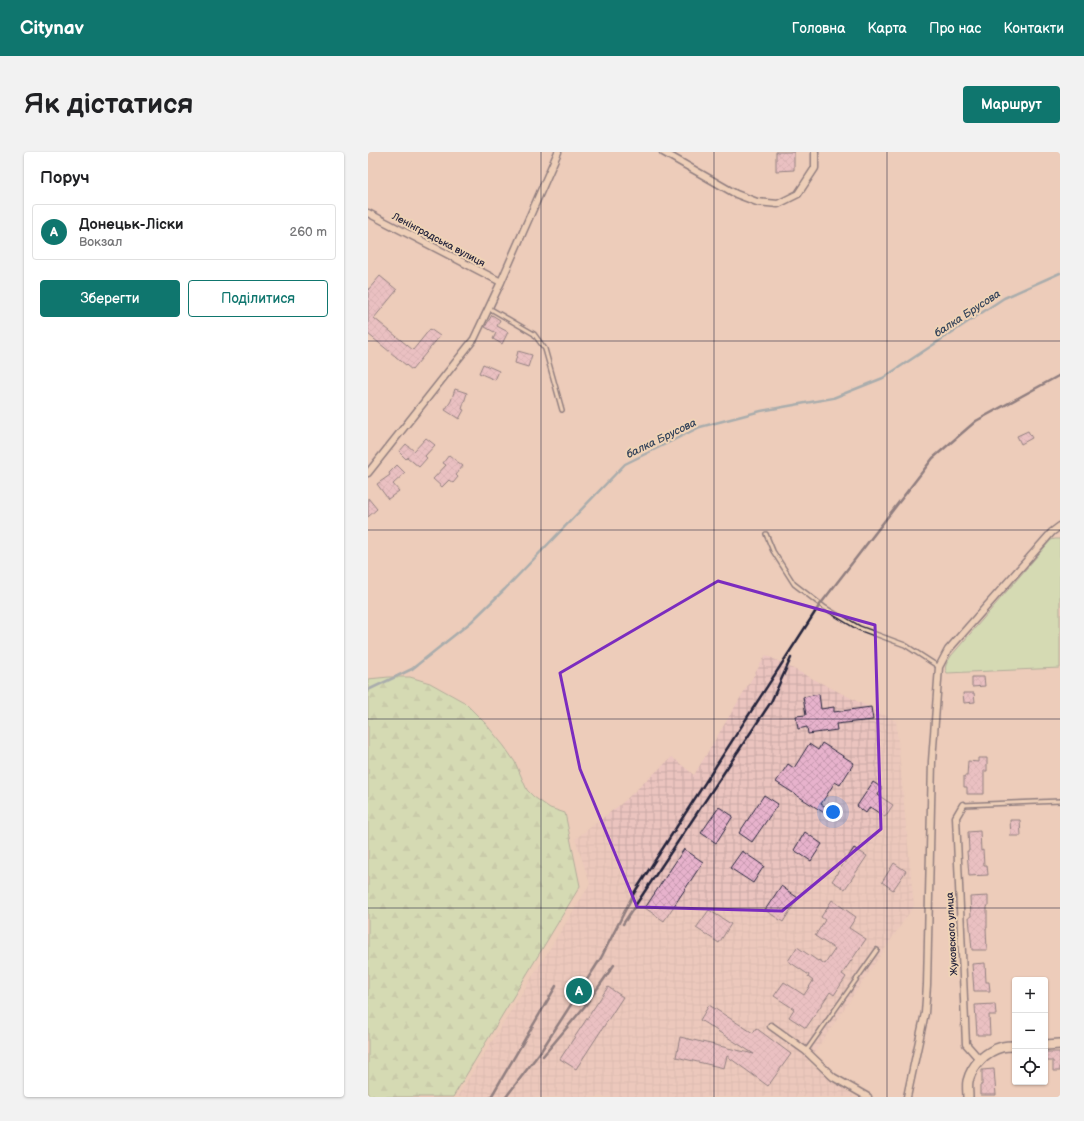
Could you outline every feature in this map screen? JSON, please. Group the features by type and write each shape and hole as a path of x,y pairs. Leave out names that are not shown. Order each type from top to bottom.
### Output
{"street":[{"path":"368,473 474,339 501,282 558,152"},
{"path":"663,152 736,194 757,202 778,204 798,194 814,168 815,152"},
{"name":"Ленінградська вулиця","path":"368,213 501,282"},
{"path":"907,1097 925,1013 927,992 932,761 939,667 948,650 1052,532 1060,526"},
{"name":"Жуковского улица","path":"963,805 956,817 966,1044 980,1060"},
{"path":"771,1026 806,1051 832,1077 868,1097"},
{"path":"1048,1045 1060,1044"},
{"path":"968,1097 968,1082 972,1070 980,1060 989,1053 1002,1047 1012,1046"}],"lane":[{"path":"489,308 534,334 545,349 562,410"},
{"path":"766,534 773,551 794,584 824,606 859,628 905,645 939,667"},
{"path":"963,805 1060,801"},
{"path":"806,1051 877,950"}],"highlighted area":[{"path":"718,581 875,625 881,829 782,911 637,907 580,769 560,673"}],"shaded area":[{"path":"766,655 896,721 914,906 808,1062 855,1097 457,1097 590,884 575,839 621,804 672,757 694,775"}],"green space":[{"path":"1060,539 1060,668 947,673 946,666 951,656 1051,540"},
{"path":"410,677 430,683 464,702 485,723 515,762 527,790 550,808 565,813 580,886 453,1097 368,1097 368,679"}],"building":[{"path":"776,152 794,152 794,170 776,171"},
{"path":"380,276 397,290 374,318 413,350 430,329 440,336 412,370 368,334 368,290"},
{"path":"492,315 500,320 497,326 508,332 502,344 493,339 496,333 485,327"},
{"path":"518,351 532,355 528,367 515,363"},
{"path":"483,364 499,371 495,380 479,373"},
{"path":"455,389 467,393 462,409 464,410 459,419 445,410 451,401"},
{"path":"1028,431 1032,438 1021,444 1017,436"},
{"path":"426,438 435,445 425,456 427,458 419,467 407,457 406,459 399,452 406,444 414,451"},
{"path":"449,455 463,466 456,475 458,477 453,483 449,480 442,487 433,479 446,465 443,463"},
{"path":"397,465 405,473 393,484 399,491 388,499 377,484 390,475 389,473"},
{"path":"368,498 377,509 368,517"},
{"path":"972,677 984,677 985,686 972,687"},
{"path":"963,693 974,693 975,702 964,703"},
{"path":"819,694 821,709 834,707 834,712 871,707 873,720 836,724 837,730 808,734 807,727 798,729 796,716 806,715 803,697"},
{"path":"822,743 854,763 840,785 835,782 821,804 829,809 826,814 776,782 788,764 794,768 809,744 818,750"},
{"path":"978,758 987,758 987,771 984,771 984,794 967,794 967,787 964,787 964,776 967,776 968,761 978,762"},
{"path":"873,782 882,788 878,795 893,805 885,817 870,807 866,813 857,806"},
{"path":"764,795 778,804 752,842 739,833"},
{"path":"719,807 733,816 716,843 701,833"},
{"path":"1010,820 1020,820 1021,836 1011,836"},
{"path":"980,831 981,851 983,850 984,865 987,865 988,875 969,876 967,851 969,851 968,832"},
{"path":"805,832 822,844 811,861 794,850"},
{"path":"854,848 867,856 845,889 832,881"},
{"path":"684,849 703,862 664,921 645,908"},
{"path":"742,851 764,866 753,883 730,868"},
{"path":"894,863 906,871 893,890 882,882"},
{"path":"781,886 798,898 783,922 765,910"},
{"path":"988,896 986,928 987,950 972,950 969,917 971,917 970,897"},
{"path":"832,900 856,917 849,928 866,939 842,974 846,977 834,995 830,992 806,1028 789,1017 794,1009 774,996 784,982 804,995 813,981 808,977 809,975 788,961 797,947 825,964 835,949 815,936 825,920 821,917"},
{"path":"709,910 731,924 719,943 696,928"},
{"path":"985,963 986,982 989,982 990,991 974,991 972,964"},
{"path":"608,987 623,997 576,1069 560,1059"},
{"path":"995,1004 996,1015 989,1015 990,1035 977,1035 975,1005"},
{"path":"709,1005 753,1033 756,1028 791,1054 768,1086 727,1056 724,1068 676,1057 680,1037 754,1054 700,1020"},
{"path":"1048,1052 1060,1052 1060,1071 1053,1071 1053,1061 1048,1061"},
{"path":"994,1069 996,1095 980,1095 982,1070"}],"waterway":[{"name":"балка Брусова","path":"368,690 412,669 471,622 505,589 625,464 700,427 761,411 833,398 883,378 1004,298 1060,273"}],"railway":[{"path":"506,1097 541,1051 601,958 634,893 819,606 933,458 976,421 1060,375"},
{"path":"623,924 771,702 791,658"},
{"path":"543,1056 585,1006 614,965"},
{"path":"491,1097 556,986"}],"place":[{"name":"Донецьк-Ліски","path":"579,991"}]}
